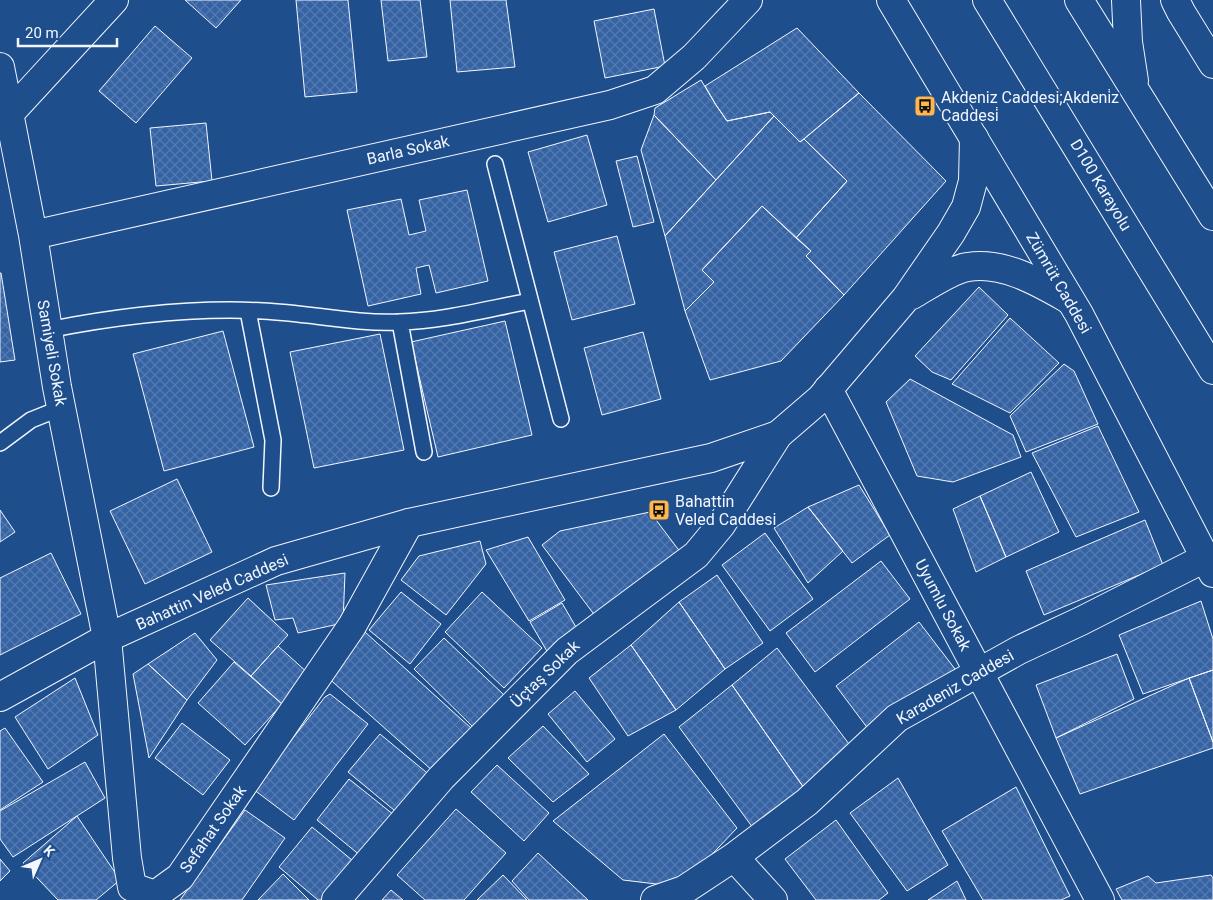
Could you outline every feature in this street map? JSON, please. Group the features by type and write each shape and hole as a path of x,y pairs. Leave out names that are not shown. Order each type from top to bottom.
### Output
{"main road":[{"path":"9,114 114,0"},
{"name":"Barla Sokak","path":"33,235 610,105 656,90 694,57 748,0"},
{"name":"Zümrüt Caddesi","path":"891,0 1070,300 1209,566"},
{"name":"D100 Karayolu","path":"987,0 1213,370"},
{"path":"1079,0 1213,216"},
{"path":"1126,0 1128,42 1135,92"},
{"path":"1175,0 1180,12 1213,64"},
{"name":"Samiyeli Sokak","path":"0,67 33,235 61,408 107,638"},
{"name":"Bahattin Veled Caddesi","path":"0,697 107,638 276,561 409,523 711,458 778,435 821,398 906,298 951,234 966,207 973,181 974,138"},
{"path":"906,298 967,267 992,268 1021,275 1070,300"},
{"name":"Uyumlu Sokak","path":"828,389 1100,900"},
{"name":"Üçtaş Sokak","path":"336,900 441,778 566,651 696,555 721,525 778,435"},
{"name":"Sefahat Sokak","path":"107,638 127,858 132,887 155,895 180,877 352,626 409,523"},
{"name":"Karadeniz Caddesi","path":"655,900 684,890 734,857 807,802 897,718 1019,650 1209,566"},
{"path":"734,857 773,900"}],"lane":[{"path":"495,164 561,419"},
{"path":"48,330 102,319 156,312 211,310 318,316 359,321 400,322 434,319 530,300"},
{"path":"248,311 273,440 271,488"},
{"path":"400,322 424,452"},
{"path":"0,443 31,420 61,408"}],"building":[{"path":"185,0 241,0 216,28"},
{"path":"296,0 348,0 357,92 305,97"},
{"path":"381,0 420,0 427,57 388,61"},
{"path":"450,0 506,0 515,67 457,72"},
{"path":"654,9 665,66 605,78 594,21"},
{"path":"155,26 192,58 136,123 99,91"},
{"path":"797,28 859,93 800,142 770,112 727,121 705,86"},
{"path":"701,80 727,121 770,112 774,116 716,180 654,115 655,108"},
{"path":"859,93 946,181 844,295 806,256 811,251 796,238 847,181 804,139"},
{"path":"654,115 716,180 665,236 641,150"},
{"path":"774,116 800,142 804,139 847,181 796,238 762,206 702,270 714,282 685,311 665,236"},
{"path":"206,123 212,181 156,186 150,128"},
{"path":"587,135 607,205 548,222 528,152"},
{"path":"637,156 654,222 633,227 616,161"},
{"path":"467,190 488,281 436,293 429,265 416,268 421,294 368,306 347,210 401,199 409,235 426,231 419,200"},
{"path":"762,206 811,251 806,256 844,295 781,361 710,380 685,311 714,282 702,270"},
{"path":"617,236 635,304 572,320 554,252"},
{"path":"0,273 15,360 0,362"},
{"path":"979,287 1008,315 951,380 932,372 915,356"},
{"path":"1010,318 1059,363 1010,413 952,384"},
{"path":"505,321 532,435 438,457 411,342"},
{"path":"223,331 254,447 164,471 133,354"},
{"path":"643,332 661,399 602,415 584,348"},
{"path":"380,334 404,450 314,468 290,352"},
{"path":"1064,364 1074,371 1098,424 1026,452 1010,416"},
{"path":"910,379 1013,435 1021,457 953,482 917,476 886,402"},
{"path":"1098,426 1139,512 1076,537 1032,453"},
{"path":"1031,472 1059,532 1006,557 980,496"},
{"path":"177,479 212,552 145,584 110,511"},
{"path":"859,485 890,535 852,563 808,507"},
{"path":"980,496 1006,557 976,572 953,509"},
{"path":"808,507 843,551 808,583 774,528"},
{"path":"0,510 15,532 0,542"},
{"path":"650,512 681,553 596,617 542,545 560,531"},
{"path":"1145,520 1163,565 1044,615 1026,571"},
{"path":"765,533 813,599 770,631 722,565"},
{"path":"528,537 565,600 529,621 486,550"},
{"path":"480,541 486,564 446,615 401,580 419,556"},
{"path":"51,553 81,614 0,655 0,578"},
{"path":"881,561 910,599 815,672 786,633"},
{"path":"345,573 343,623 298,633 293,618 275,620 266,585"},
{"path":"717,575 763,643 725,669 679,602"},
{"path":"401,592 441,624 410,664 369,630"},
{"path":"482,592 542,648 504,688 445,632"},
{"path":"248,598 288,635 251,676 210,640"},
{"path":"1201,601 1213,639 1213,670 1143,694 1119,635"},
{"path":"679,602 725,669 676,710 631,645"},
{"path":"562,603 580,634 548,653 530,622"},
{"path":"919,622 955,669 872,734 836,686"},
{"path":"365,632 472,729 434,772 325,675"},
{"path":"195,633 217,660 187,700 148,664"},
{"path":"444,638 504,695 473,727 414,669"},
{"path":"631,645 676,710 628,736 589,678"},
{"path":"278,646 309,674 282,704 251,676"},
{"path":"777,648 852,748 804,788 732,685"},
{"path":"1117,654 1134,699 1056,738 1036,685"},
{"path":"234,662 282,704 245,745 198,703"},
{"path":"148,664 187,700 149,758 133,674"},
{"path":"1213,670 1213,742 1189,678"},
{"path":"75,678 98,735 48,769 15,717"},
{"path":"1189,678 1213,742 1213,748 1080,794 1056,738"},
{"path":"732,685 804,788 756,832 679,727"},
{"path":"575,691 615,739 587,762 548,714"},
{"path":"330,694 368,724 294,820 253,789 325,697"},
{"path":"182,723 230,760 203,795 155,758"},
{"path":"543,726 589,774 553,802 508,758"},
{"path":"5,728 43,782 0,810 0,731"},
{"path":"380,734 432,777 400,815 348,772"},
{"path":"664,734 737,828 681,887 623,880 553,821"},
{"path":"85,762 105,798 13,857 0,839 0,811"},
{"path":"497,765 549,813 524,841 471,792"},
{"path":"898,778 948,865 907,891 850,813"},
{"path":"349,779 399,819 367,861 317,820"},
{"path":"1016,787 1070,896 1061,900 983,900 942,831"},
{"path":"456,809 506,853 464,900 425,900 397,875"},
{"path":"245,810 285,838 242,900 180,900"},
{"path":"77,816 120,880 96,900 58,900 23,863"},
{"path":"836,820 888,893 879,900 816,900 785,859"},
{"path":"312,827 358,865 329,900 318,900 279,867"},
{"path":"538,853 588,900 529,900 512,881"},
{"path":"0,859 10,871 0,881"},
{"path":"283,874 309,900 258,900"},
{"path":"503,875 527,900 477,900"},
{"path":"1211,875 1213,878 1213,900 1122,900 1116,889 1148,876 1156,883"},
{"path":"957,881 966,900 928,900"},
{"path":"391,890 403,900 382,900"}],"place":[{"name":"Akdeniz Caddesi;Akdeni̇z Caddesi̇","path":"925,106"},
{"name":"Bahattin Veled Caddesi","path":"659,510"}]}
